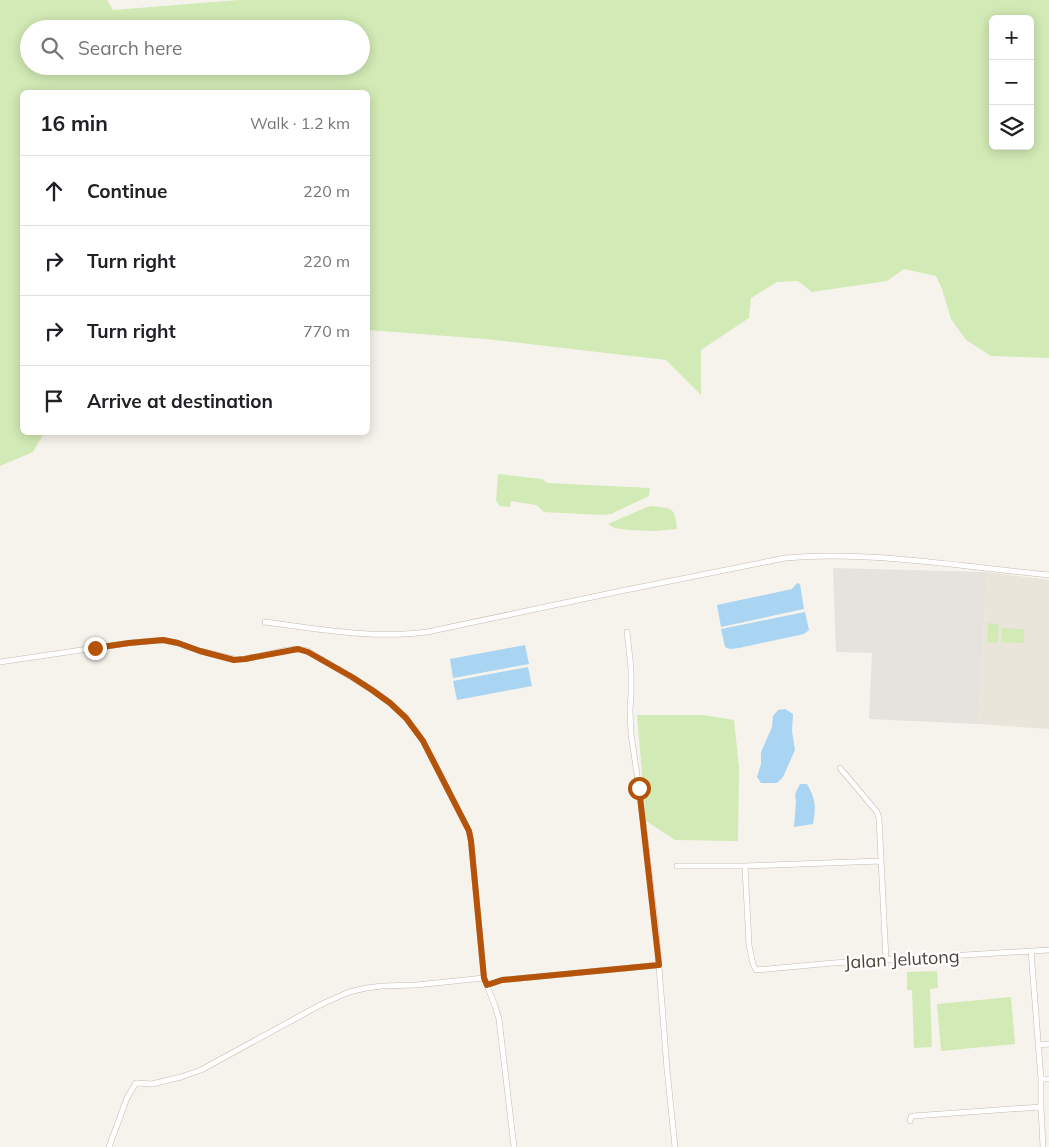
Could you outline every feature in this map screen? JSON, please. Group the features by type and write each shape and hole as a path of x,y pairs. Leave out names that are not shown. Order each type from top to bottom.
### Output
{"street":[{"path":"265,622 372,634 419,633 784,558 810,556 864,556 1049,575"},
{"path":"627,632 631,668 631,734 659,965 675,1147"},
{"path":"0,662 129,643 163,640 234,660 298,649 316,656 352,677 390,703 406,718 423,741 469,831 484,978 496,1006 499,1019 514,1147"},
{"path":"840,768 877,812 880,824 880,861 886,960"},
{"path":"677,866 745,866 880,861"},
{"name":"Jalan Jelutong","path":"745,866 749,945 756,970 832,963 1049,950"},
{"path":"1031,951 1043,1147"},
{"path":"487,985 502,980 659,965"},
{"path":"108,1147 127,1098 136,1084 152,1084 201,1070 308,1011 350,992 382,986 484,978"},
{"path":"1038,1045 1049,1044"},
{"path":"1040,1079 1049,1079"},
{"path":"910,1122 913,1116 1041,1107"}],"shaded area":[{"path":"833,568 987,572 978,724 869,719 872,653 836,652"},
{"path":"987,572 1049,580 1049,729 978,724"}],"green space":[{"path":"0,0 107,0 113,10 239,0 1049,0 1049,358 991,356 966,340 951,319 936,276 904,269 887,281 812,292 798,281 777,282 751,298 749,318 701,350 701,395 666,360 486,339 370,330 370,90 20,90 20,435 43,435 33,452 0,466"},
{"path":"498,474 542,479 547,483 650,488 649,496 611,514 544,512 536,505 511,501 510,507 500,506 496,501"},
{"path":"653,506 672,510 677,529 654,531 630,530 614,528 608,524 647,507"},
{"path":"988,623 999,624 998,643 987,642"},
{"path":"1002,628 1024,629 1024,643 1001,642"},
{"path":"637,715 703,715 734,720 739,767 738,841 675,840 646,821"},
{"path":"937,971 938,988 930,989 932,1047 914,1048 912,990 907,990 907,972"},
{"path":"1011,997 1015,1044 941,1051 937,1004"}],"water":[{"path":"797,583 800,584 804,609 721,627 717,605 792,589"},
{"path":"805,612 809,630 804,634 739,648 730,649 725,647 721,629"},
{"path":"525,645 529,664 453,678 450,659"},
{"path":"528,667 532,686 457,700 453,681"},
{"path":"785,709 793,714 792,731 795,750 783,777 777,783 761,783 757,777 761,764 761,752 772,727 773,716 778,710"},
{"path":"800,784 807,784 812,794 815,808 814,818 813,824 794,827 795,794"}],"route":[{"path":"95,648 163,640 234,660 298,649 316,656 352,677 390,703 406,718 423,741 466,822 471,841 484,978 487,985 502,980 659,965 639,788"}]}
